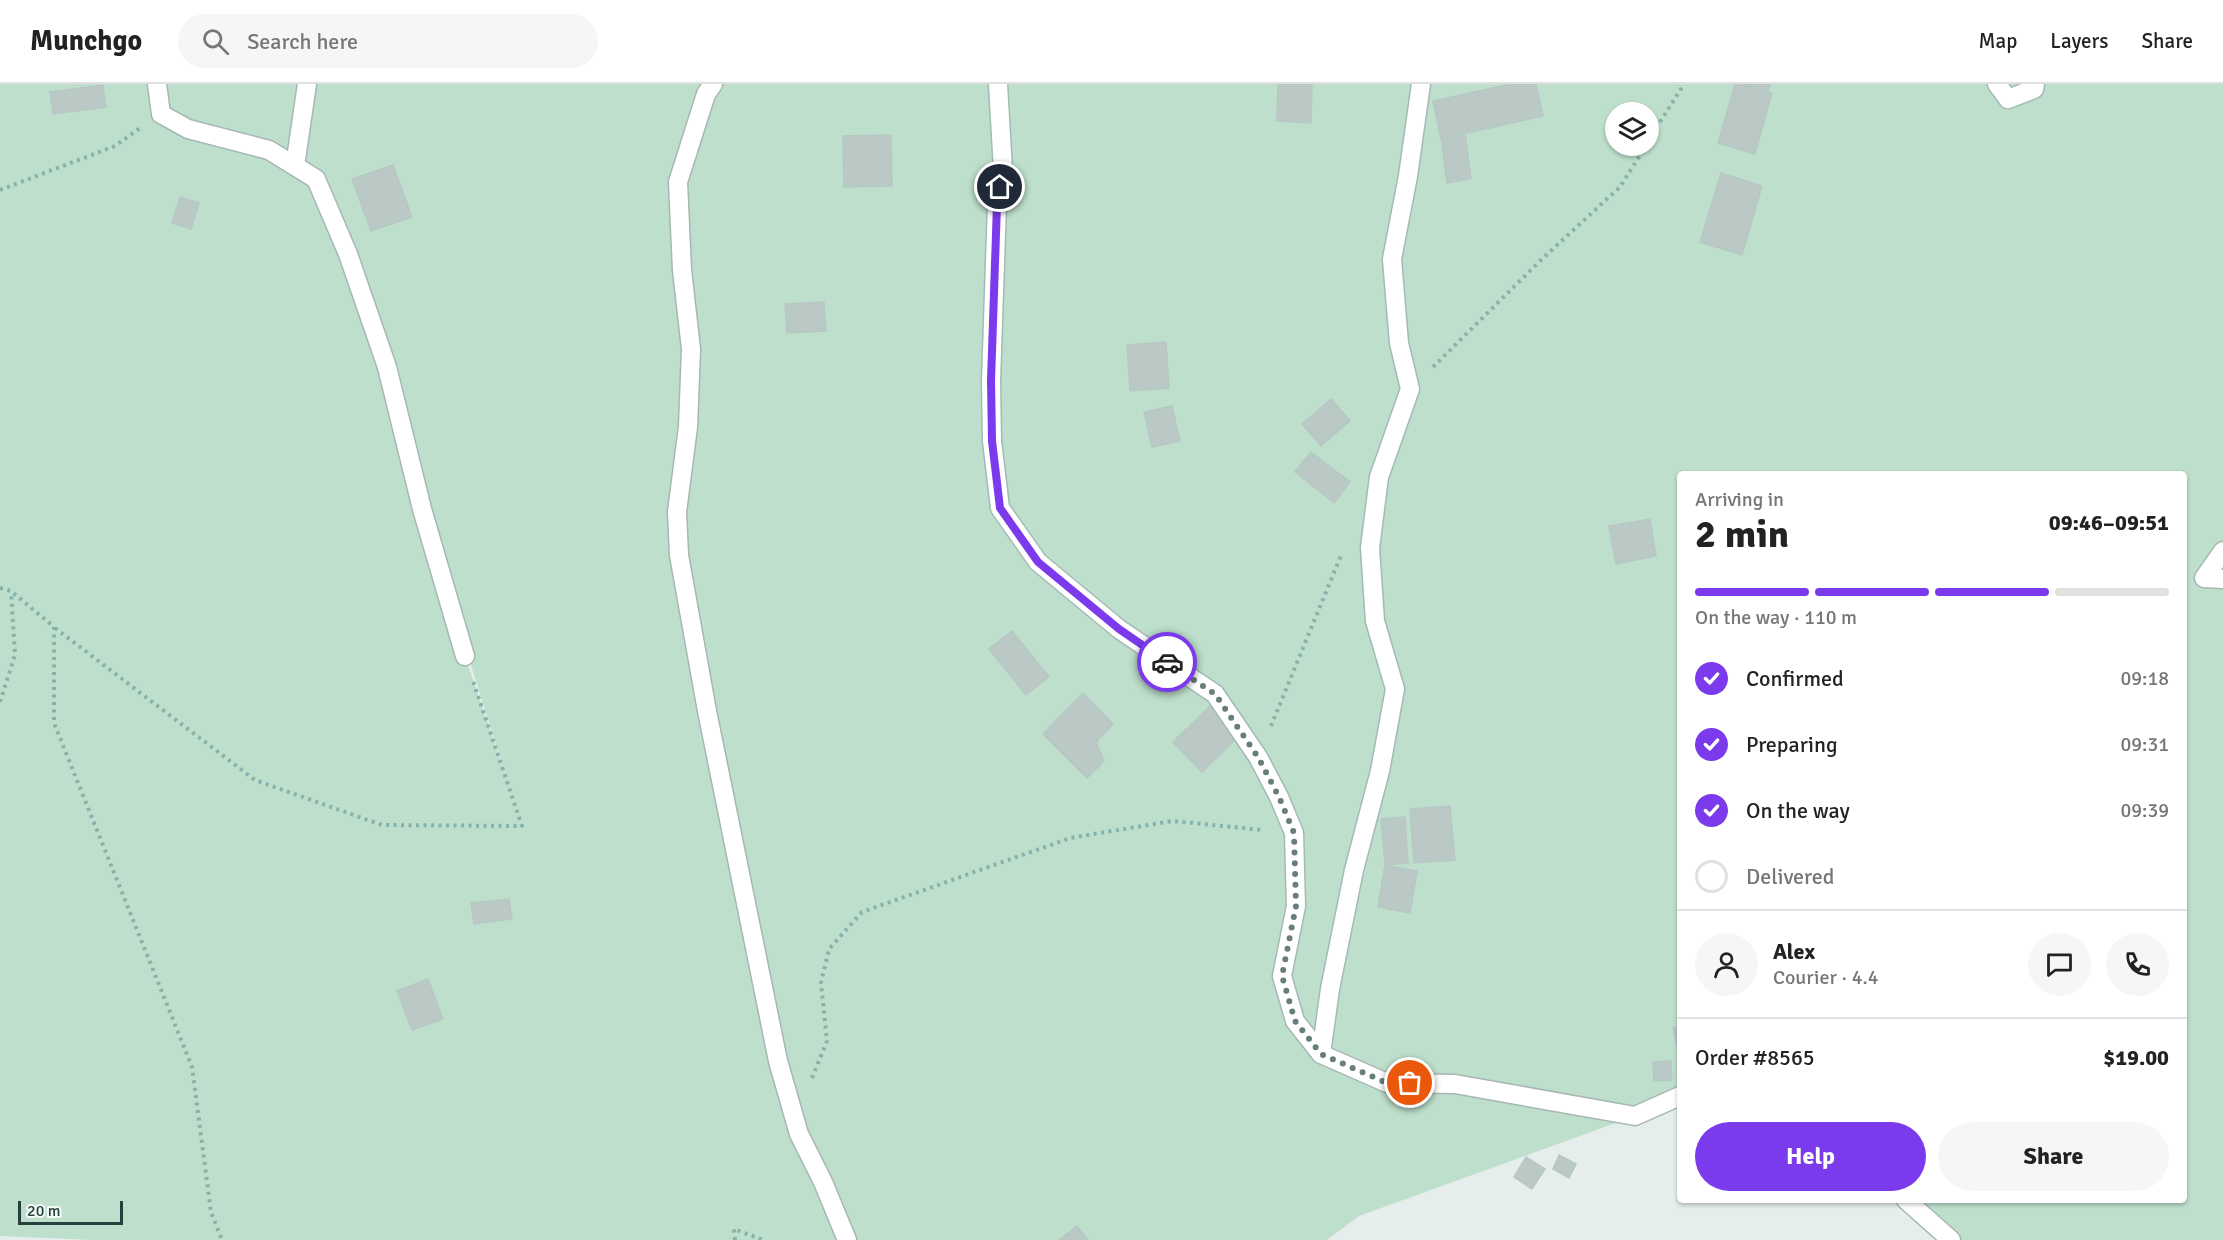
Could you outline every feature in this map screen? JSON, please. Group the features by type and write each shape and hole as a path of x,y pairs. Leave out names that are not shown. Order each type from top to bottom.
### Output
{"street":[{"path":"157,84 161,114 188,129 269,150 316,179 348,254 387,367 422,509 465,656"},
{"path":"296,166 307,84"},
{"path":"713,84 706,94 678,182 682,270 691,349 688,427 677,513 679,555 707,711 778,1060 799,1134 823,1182 847,1240"},
{"path":"998,84 1003,170 997,204 991,381 992,441 1000,508 1038,562 1119,629 1215,694 1258,757 1279,797 1294,833 1296,906 1282,976 1295,1021 1321,1054 1387,1083 1455,1084 1635,1116 1677,1097"},
{"path":"1321,1054 1330,989 1354,870 1380,771 1395,689 1375,621 1370,548 1379,477 1410,389 1399,343 1392,259 1408,176 1421,84"},
{"path":"1997,84 2008,99 2034,89 2035,84"},
{"path":"2223,551 2204,578 2223,579"},
{"path":"1909,1203 1951,1240"}],"path":[{"path":"1659,124 1684,84"},
{"path":"0,190 115,146 161,114"},
{"path":"1410,389 1542,259 1620,187 1640,156"},
{"path":"1258,757 1346,545"},
{"path":"0,588 11,591 54,627 255,780 382,825 522,826 465,656"},
{"path":"0,702 15,655 11,591"},
{"path":"54,627 54,723 192,1067 211,1212 222,1240"},
{"path":"810,1085 827,1041 820,983 829,949 862,912 1070,838 1172,821 1294,833"},
{"path":"735,1240 734,1229 763,1240"}],"green space":[{"path":"0,84 2223,84 2223,1240 1939,1240 1902,1203 2187,1203 2187,471 1677,471 1677,1094 1635,1116 1359,1216 1327,1240 92,1240 0,1236","holes":["439,564 507,779 465,656"]}],"building":[{"path":"1278,84 1312,84 1311,123 1277,121"},
{"path":"1511,84 1536,84 1543,116 1441,139 1433,101"},
{"path":"1735,84 1772,93 1755,154 1718,143"},
{"path":"1741,84 1770,84 1768,91"},
{"path":"103,85 106,107 53,114 50,92"},
{"path":"1465,133 1471,179 1447,183 1441,136"},
{"path":"891,135 892,186 844,187 843,136"},
{"path":"393,165 412,217 371,231 352,179"},
{"path":"1721,173 1762,186 1742,255 1700,242"},
{"path":"180,197 199,203 191,229 172,223"},
{"path":"824,302 826,331 787,333 785,304"},
{"path":"1166,342 1169,388 1130,391 1127,345"},
{"path":"1331,399 1350,421 1321,446 1302,424"},
{"path":"1172,406 1180,441 1152,447 1144,412"},
{"path":"1311,452 1350,482 1334,503 1295,472"},
{"path":"1650,519 1656,556 1616,564 1609,526"},
{"path":"1012,631 1049,677 1026,695 989,649"},
{"path":"1083,693 1113,724 1096,742 1104,761 1087,778 1043,734"},
{"path":"1210,706 1239,736 1202,772 1173,742"},
{"path":"1450,806 1455,860 1414,863 1410,809"},
{"path":"1405,817 1408,863 1385,865 1381,819"},
{"path":"1385,865 1417,871 1410,913 1378,907"},
{"path":"509,899 512,919 474,924 471,903"},
{"path":"428,979 443,1019 412,1030 397,991"},
{"path":"1677,1027 1677,1045 1673,1028"},
{"path":"1671,1061 1672,1080 1654,1081 1653,1062"},
{"path":"1559,1155 1576,1164 1569,1178 1553,1169"},
{"path":"1526,1157 1545,1169 1532,1189 1514,1177"},
{"path":"1077,1226 1088,1240 1059,1240"}],"way so far":[{"path":"1167,662 1215,694 1258,757 1279,797 1294,833 1296,906 1282,976 1295,1021 1321,1054 1387,1083 1410,1083"}],"route":[{"path":"1000,187 997,204 991,381 992,441 1000,508 1038,562 1119,629 1167,662"}]}
